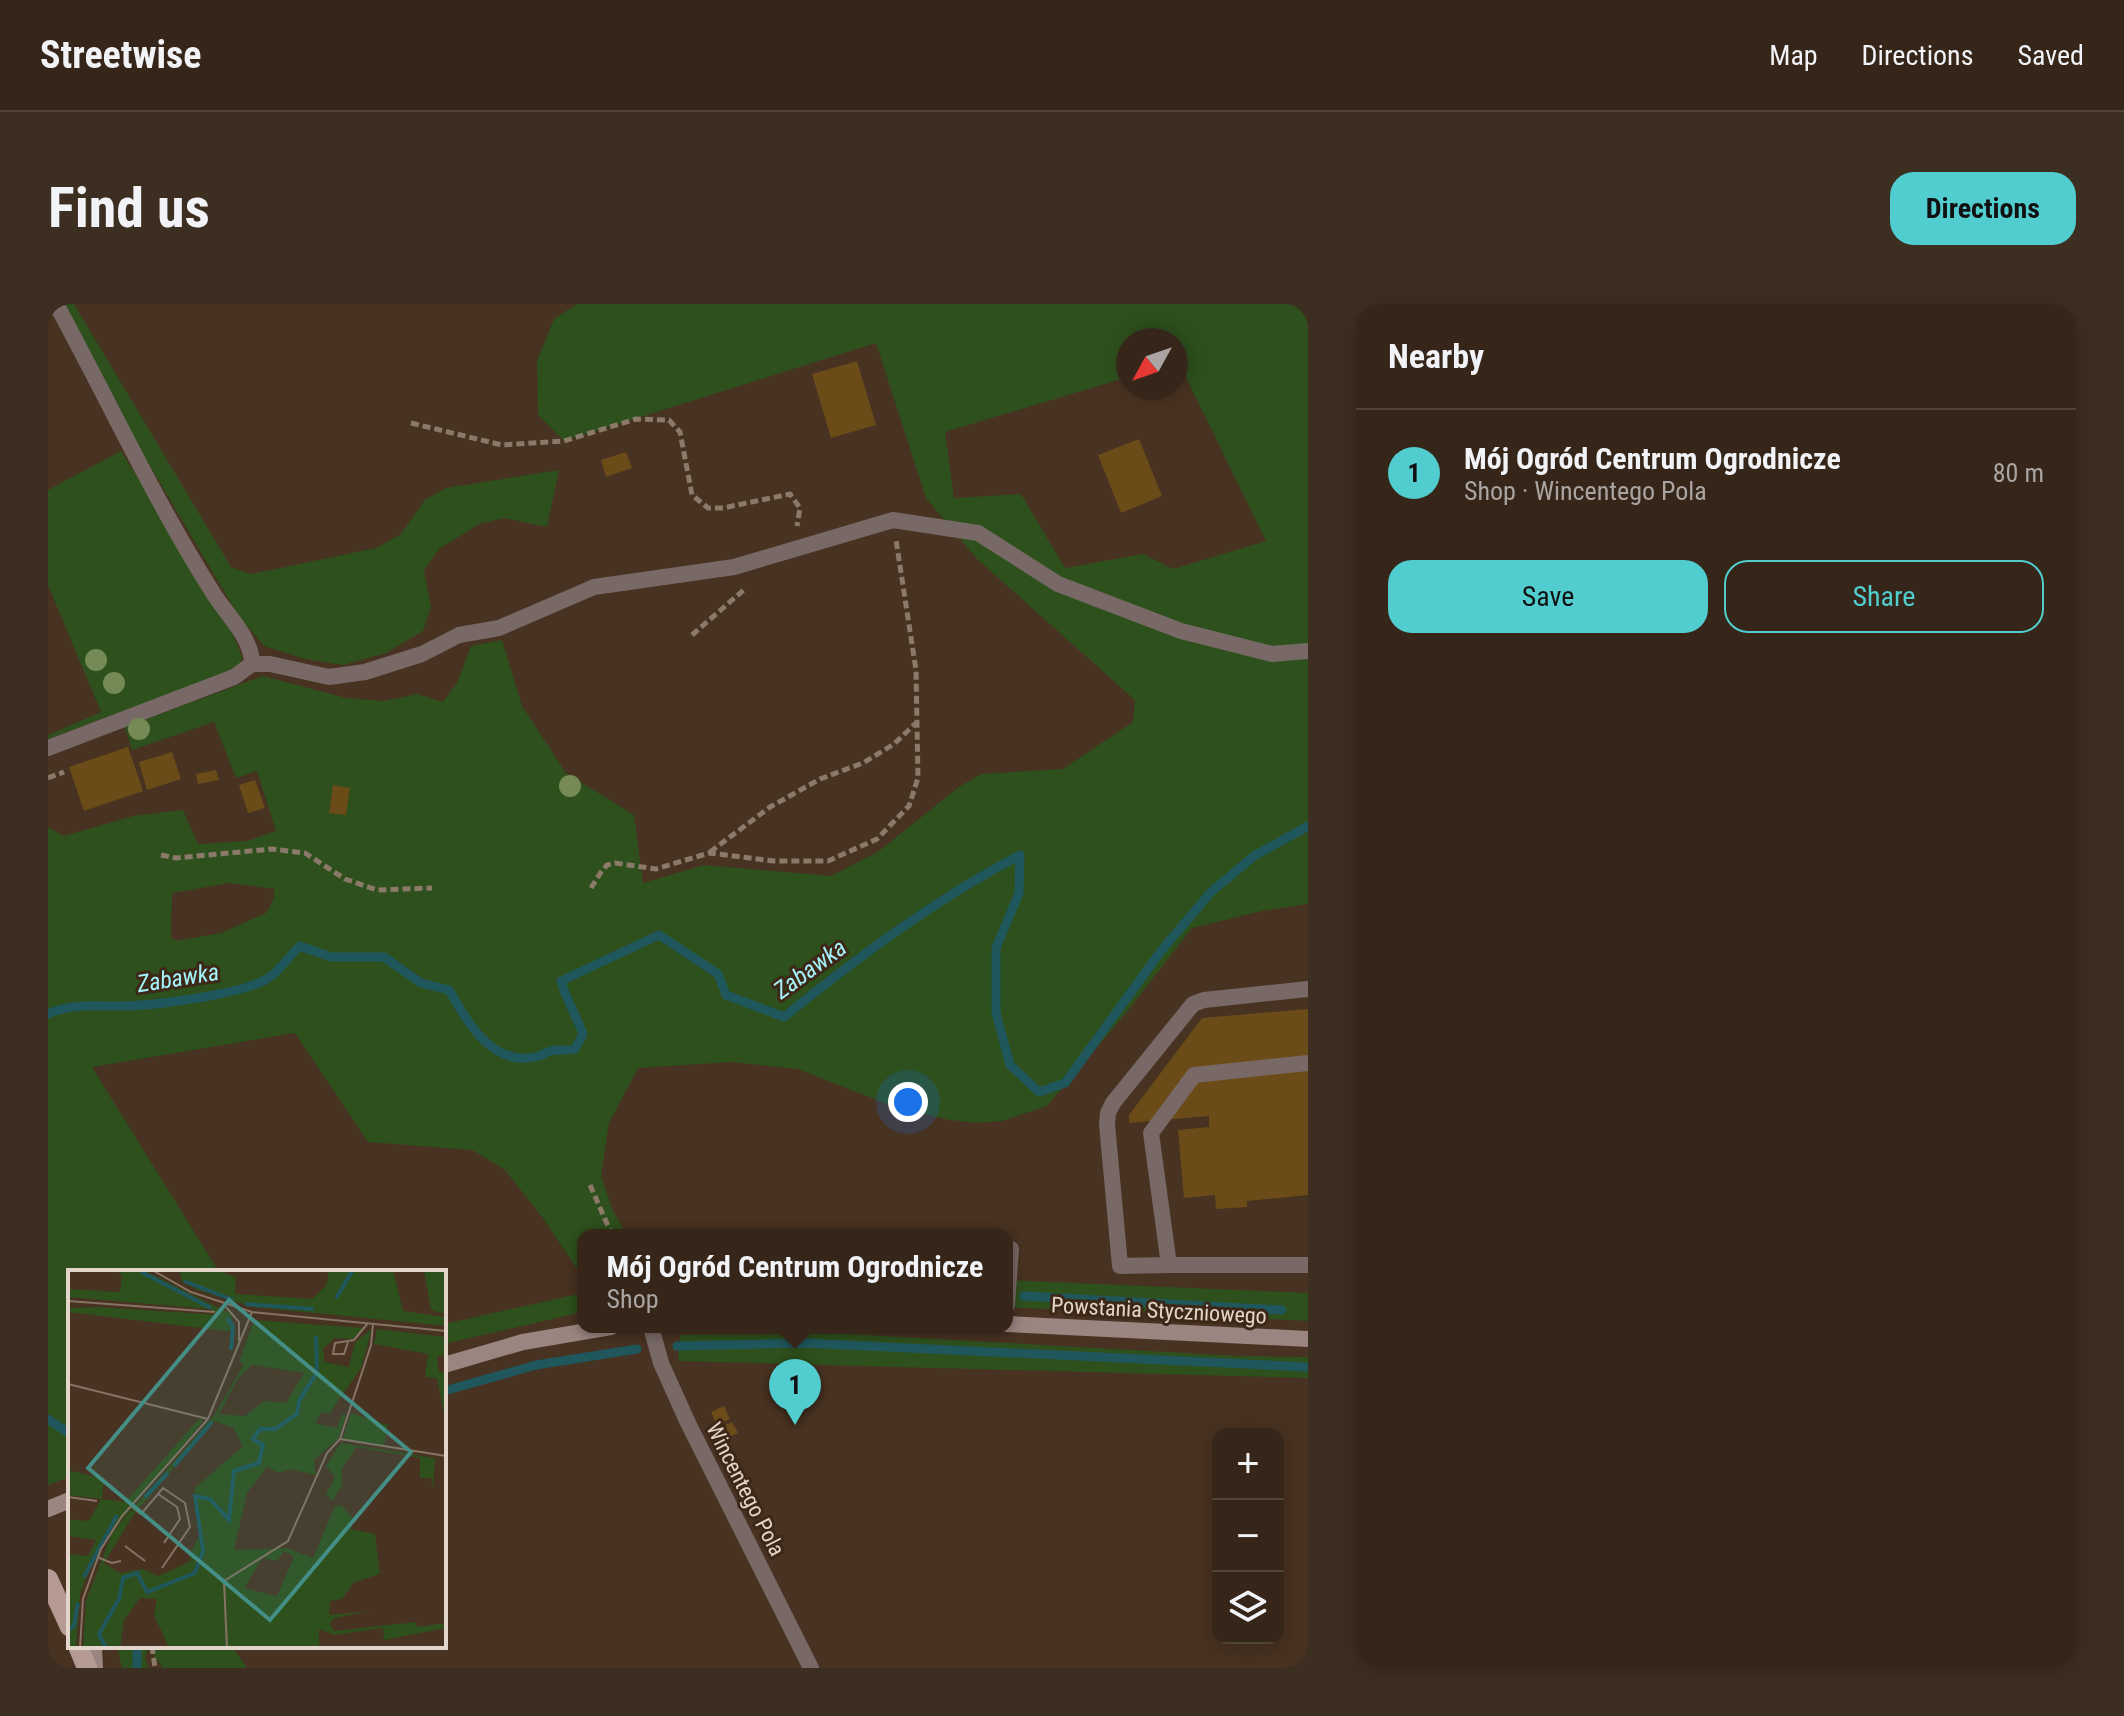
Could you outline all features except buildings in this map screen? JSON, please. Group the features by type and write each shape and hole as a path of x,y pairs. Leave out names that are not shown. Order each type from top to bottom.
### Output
{"main road":[{"name":"Powstania Styczniowego","path":"1013,1324 1308,1339"},
{"path":"446,1364 523,1342 577,1333"},
{"path":"48,1509 68,1501"},
{"path":"48,1579 68,1623"},
{"path":"79,1648 87,1668"},
{"path":"94,1648 95,1668"}],"street":[{"path":"56,304 126,443 214,594 252,650 252,664"},
{"path":"48,748 234,677 252,664 270,664 329,677 365,672 422,654 459,635 499,628 594,587 734,567 893,520 978,533 1058,584 1181,631 1272,654 1308,651"},
{"path":"1308,989 1204,1000 1193,1004 1113,1103 1107,1124 1120,1266 1308,1265"},
{"path":"1169,1265 1151,1133 1194,1075 1308,1063"},
{"name":"Wincentego Pola","path":"653,1333 661,1363 688,1423 811,1668"}],"path":[{"path":"411,423 502,445 564,441 636,419 669,420 680,432 692,495 708,508 723,508 790,494 800,508 797,532 781,552"},
{"path":"709,853 774,861 828,861 877,839 909,806 918,778 916,670 893,520"},
{"path":"692,635 733,602 752,582"},
{"path":"591,888 607,865 615,863 656,869 709,853 770,807 820,779 863,763 894,744 917,722"},
{"path":"48,778 64,772"},
{"path":"161,855 176,858 272,849 305,853 345,879 377,890 432,888"},
{"path":"590,1185 609,1229"},
{"path":"152,1648 155,1668"}],"green space":[{"path":"60,304 74,304 231,567 251,574 376,548 401,534 425,500 446,488 559,470 547,527 504,518 479,524 439,549 424,570 431,607 423,631 386,653 343,665 305,659 264,646 238,615"},
{"path":"577,304 1308,304 1308,904 1262,911 1192,928 1126,1013 1047,1106 1002,1121 976,1123 950,1120 897,1108 798,1069 732,1062 638,1068 609,1123 601,1176 613,1211 624,1229 577,1229 577,1269 543,1218 504,1169 472,1150 368,1142 295,1033 92,1067 218,1270 68,1270 68,1478 48,1485 48,827 64,836 133,816 183,810 198,844 247,841 276,831 257,771 236,778 214,722 132,750 125,727 263,676 346,698 385,701 417,694 443,702 457,683 471,646 502,640 522,706 566,773 634,815 643,883 704,865 831,876 879,851 959,787 981,774 1063,769 1133,722 1135,700 977,559 926,498 876,343 564,441 538,415 537,361 554,319","holes":["1116,328 1188,328 1188,381 1266,541 1173,569 1143,554 1065,568 1021,494 954,498 945,432 1116,381","230,883 274,889 274,898 266,913 221,933 176,941 171,937 172,893"]},
{"path":"121,451 209,592 238,646 242,660 235,669 48,739 48,735 101,712 48,585 48,490"},
{"path":"1013,1280 1308,1293 1308,1321 1013,1307"},
{"path":"577,1294 577,1313 446,1344 446,1324"},
{"path":"848,1334 1239,1356 1308,1357 1308,1378 678,1361 680,1335"},
{"path":"117,1648 148,1648 145,1657 148,1668 122,1668"},
{"path":"148,1648 233,1648 247,1668 163,1668"}],"waterway":[{"name":"Zabawka","path":"48,1014 77,1006 179,1001 242,989 270,977 300,946 331,957 384,957 421,983 449,990 474,1029 495,1050 508,1056 539,1056 554,1050 575,1049 583,1034 561,981 659,935 718,974 726,995 784,1017 898,930 958,890 1020,855 1019,893 996,948 996,1013 1010,1065 1039,1092 1065,1083 1161,951 1211,892 1254,856 1308,826"},
{"path":"1024,1296 1282,1310"},
{"path":"677,1346 804,1343 1308,1367"},
{"path":"446,1390 536,1365 637,1349"},
{"path":"48,1419 68,1433"},
{"path":"137,1648 137,1668"}],"place":[{"name":"Mój Ogród Centrum Ogrodnicze","path":"795,1425"}]}
